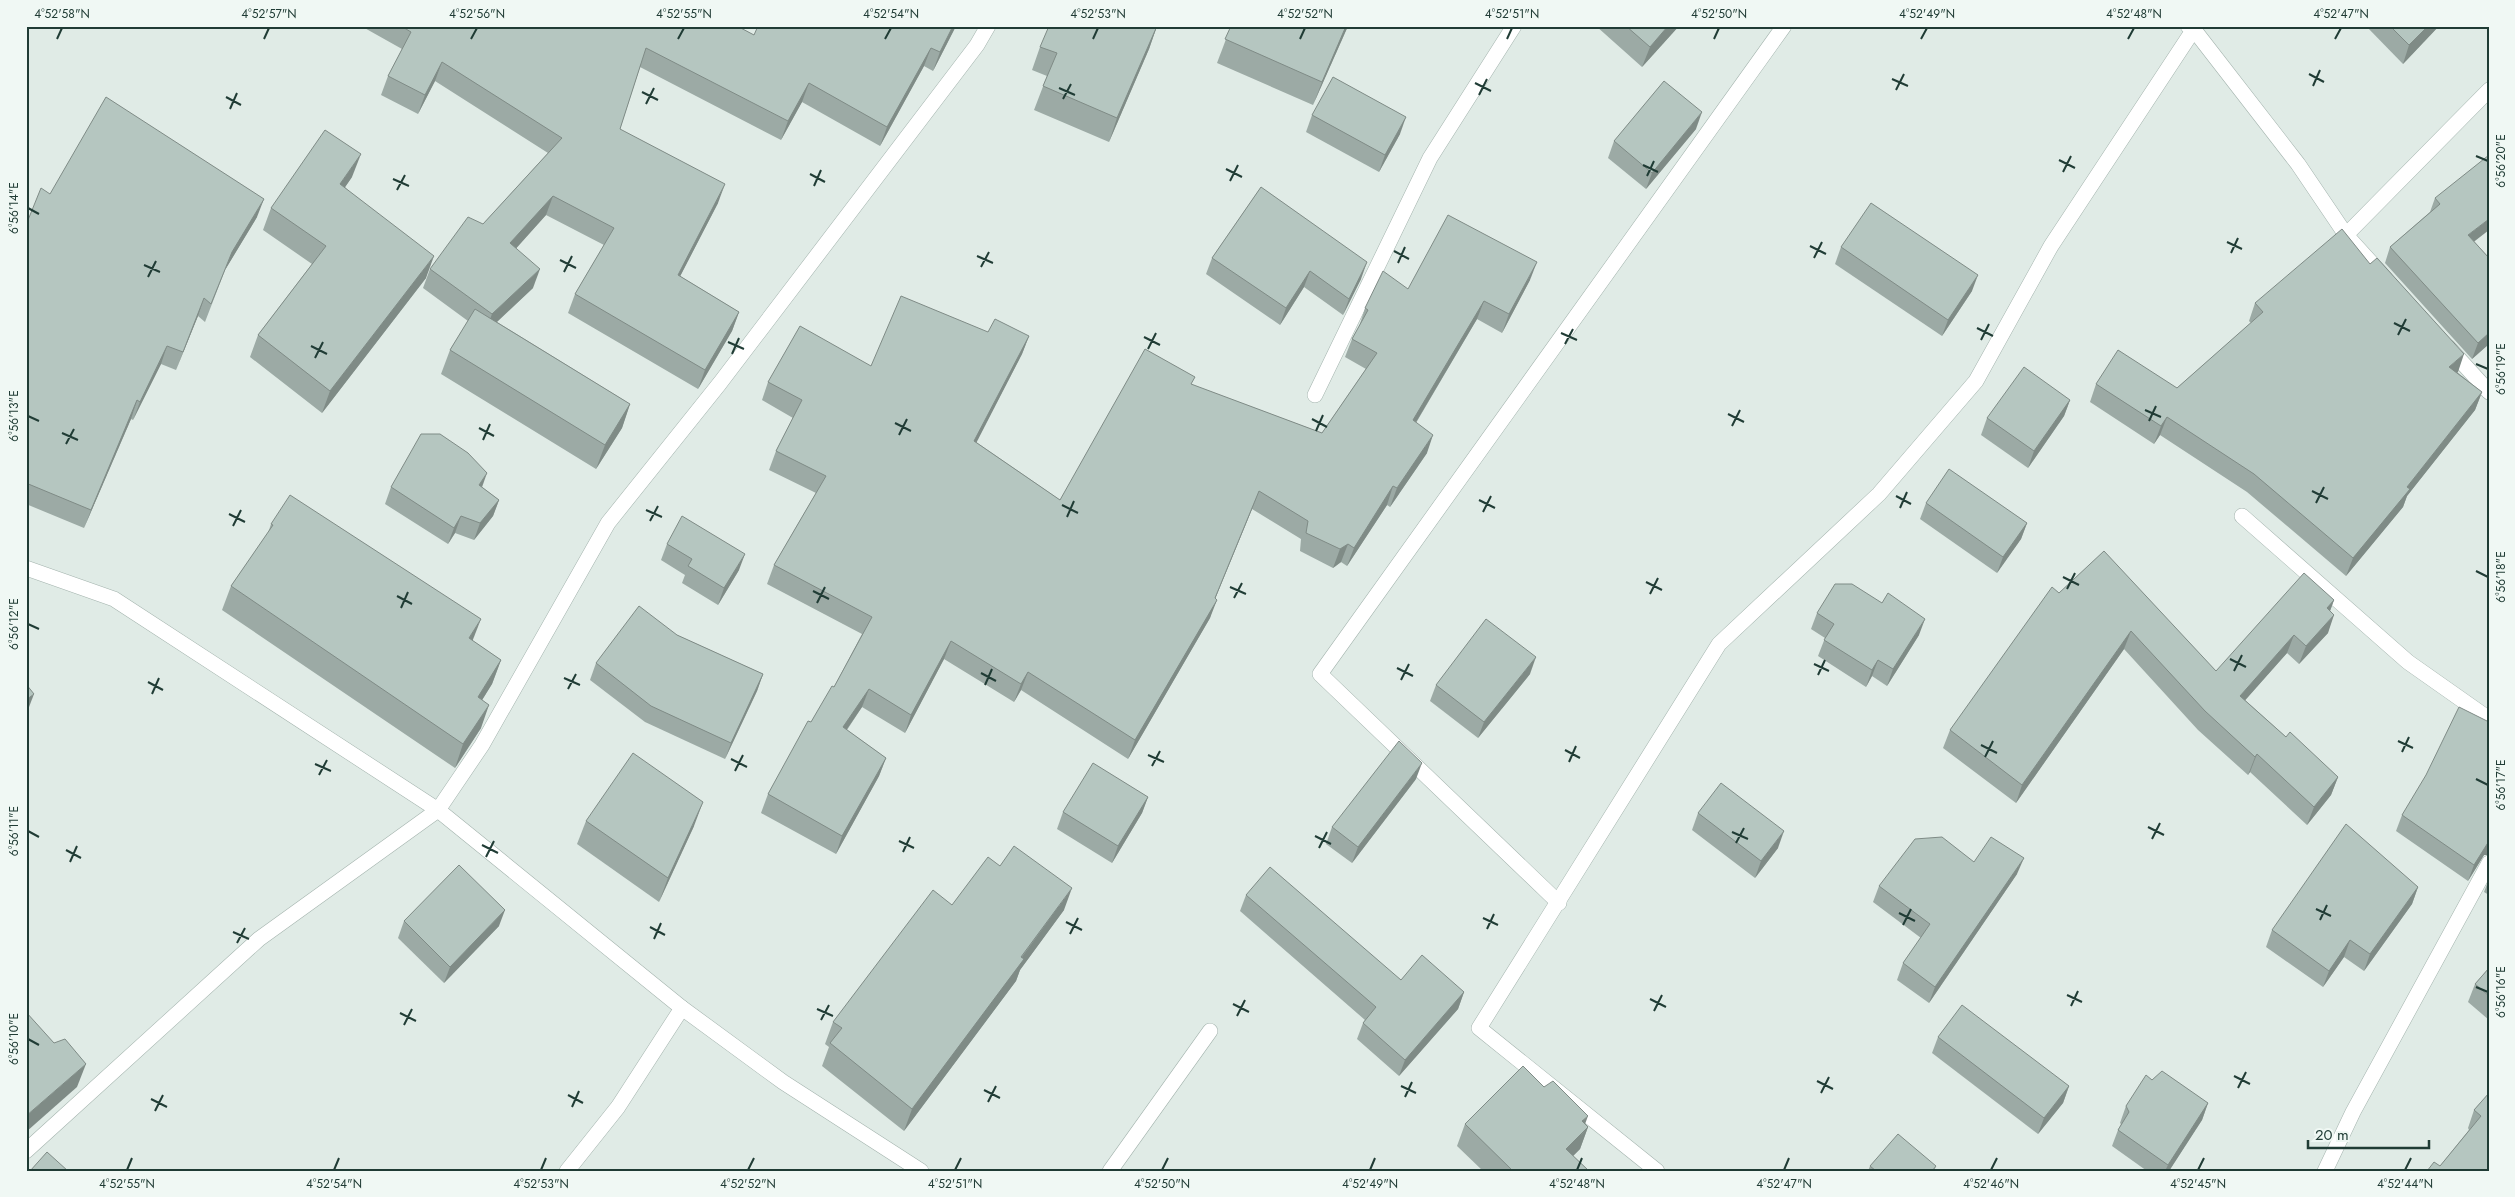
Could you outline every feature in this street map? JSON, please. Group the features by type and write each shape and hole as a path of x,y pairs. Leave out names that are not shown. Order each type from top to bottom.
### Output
{"street":[{"path":"26,1151 260,939 438,810 482,745 608,523 720,383 977,45 988,26"},
{"path":"1315,395 1430,158 1514,26"},
{"path":"1558,903 1320,674 1784,26"},
{"path":"1657,1171 1479,1028 1719,644 1879,494 1976,381 2051,246 2193,28 2298,164 2346,235 2398,292"},
{"path":"2346,235 2489,90"},
{"path":"2437,335 2489,392"},
{"path":"2242,516 2408,662 2489,719"},
{"path":"26,568 114,599 438,810 682,1008 783,1082 921,1171"},
{"path":"2325,1171 2353,1112 2489,863"},
{"path":"567,1171 618,1106 682,1008"},
{"path":"1110,1171 1210,1030"}],"building":[{"path":"401,26 737,26 754,35 758,26 953,26 940,52 931,48 887,127 809,83 788,121 646,48 620,129 725,184 678,275 739,312 705,370 575,294 614,228 553,196 510,243 540,269 492,314 430,269 468,217 483,224 562,138 442,62 425,95 388,76 411,32"},
{"path":"1049,26 1157,26 1117,118 1043,86 1057,53 1040,47"},
{"path":"1231,26 1346,26 1322,82 1225,39"},
{"path":"1626,26 1668,26 1650,47"},
{"path":"2390,26 2428,26 2409,45"},
{"path":"1333,77 1406,117 1385,155 1312,115"},
{"path":"1664,81 1702,112 1652,173 1614,141"},
{"path":"106,97 264,199 232,252 211,304 204,298 183,352 167,346 140,402 137,400 91,510 26,483 26,225 41,188 50,194"},
{"path":"325,130 361,154 340,184 434,256 330,391 258,335 326,246 271,208"},
{"path":"2489,155 2489,219 2468,235 2489,258 2489,333 2478,343 2390,247 2440,204 2435,198"},
{"path":"1261,187 1367,262 1349,299 1310,271 1286,308 1212,258"},
{"path":"1871,203 1978,275 1948,320 1841,247"},
{"path":"1448,215 1537,262 1509,314 1484,301 1413,420 1433,435 1397,488 1393,486 1354,548 1348,544 1340,549 1306,533 1308,521 1259,491 1215,598 1217,600 1135,740 1028,672 1021,684 951,641 911,715 869,689 843,727 886,758 842,836 768,794 808,721 811,722 832,686 834,687 872,617 774,565 826,476 776,451 802,400 768,382 800,326 871,366 901,296 988,332 995,319 1029,336 974,441 1060,500 1145,349 1195,377 1191,384 1322,433 1377,353 1352,339 1368,310 1365,308 1383,271 1408,289"},
{"path":"2342,229 2370,264 2377,258 2464,354 2449,367 2482,392 2407,487 2410,489 2353,558 2254,474 2167,417 2161,426 2096,384 2118,350 2177,388 2263,312 2255,303"},
{"path":"475,309 630,404 605,445 450,350"},
{"path":"2024,367 2070,400 2034,451 1987,418"},
{"path":"421,434 440,434 468,453 487,473 479,485 499,500 480,523 461,516 454,528 391,487"},
{"path":"1949,469 2027,523 2003,557 1926,503"},
{"path":"290,495 481,619 469,638 501,660 478,697 489,705 463,744 231,586 273,525 271,524"},
{"path":"682,516 745,554 724,588 688,566 692,559 667,544"},
{"path":"2104,551 2216,671 2304,573 2334,600 2327,608 2334,615 2306,646 2294,635 2240,696 2286,737 2290,732 2338,777 2314,807 2257,754 2255,757 2205,711 2131,631 2022,785 1950,730 2052,587 2059,593"},
{"path":"1835,584 1852,584 1882,603 1888,593 1925,619 1893,669 1878,660 1872,670 1824,640 1834,624 1817,613"},
{"path":"639,606 677,635 763,674 731,743 651,706 596,663"},
{"path":"1486,619 1536,657 1484,722 1436,685"},
{"path":"26,684 34,694 26,700"},
{"path":"2459,707 2489,722 2489,841 2474,865 2402,815 2426,775"},
{"path":"1399,741 1422,763 1358,847 1332,827"},
{"path":"633,753 703,802 668,878 586,821"},
{"path":"1093,763 1148,797 1118,846 1063,812"},
{"path":"1721,783 1784,831 1761,861 1698,813"},
{"path":"2346,824 2418,887 2370,954 2350,940 2329,971 2272,930"},
{"path":"1942,837 1974,862 1991,837 2024,858 1935,987 1903,963 1930,924 1879,886 1915,839"},
{"path":"1014,846 1072,888 1021,957 1024,959 912,1109 830,1043 842,1028 833,1022 933,890 952,905 988,857 1000,866"},
{"path":"459,865 505,910 450,967 404,921"},
{"path":"1270,867 1401,980 1422,955 1464,992 1405,1060 1363,1023 1376,1007 1246,895"},
{"path":"2489,968 2489,996 2475,984"},
{"path":"1962,1005 2069,1086 2044,1118 1938,1037"},
{"path":"26,1012 54,1043 65,1039 86,1064 26,1116"},
{"path":"1523,1066 1544,1087 1553,1081 1588,1116 1582,1121 1588,1127 1566,1149 1589,1171 1513,1171 1465,1124"},
{"path":"2162,1071 2208,1103 2168,1165 2118,1130 2129,1112 2126,1106 2146,1075 2152,1080"},
{"path":"2489,1093 2489,1171 2427,1171 2434,1162 2440,1166 2481,1116 2474,1110"},
{"path":"1898,1134 1936,1166 1932,1171 1876,1171 1870,1166"},
{"path":"47,1152 68,1171 30,1171"}]}
